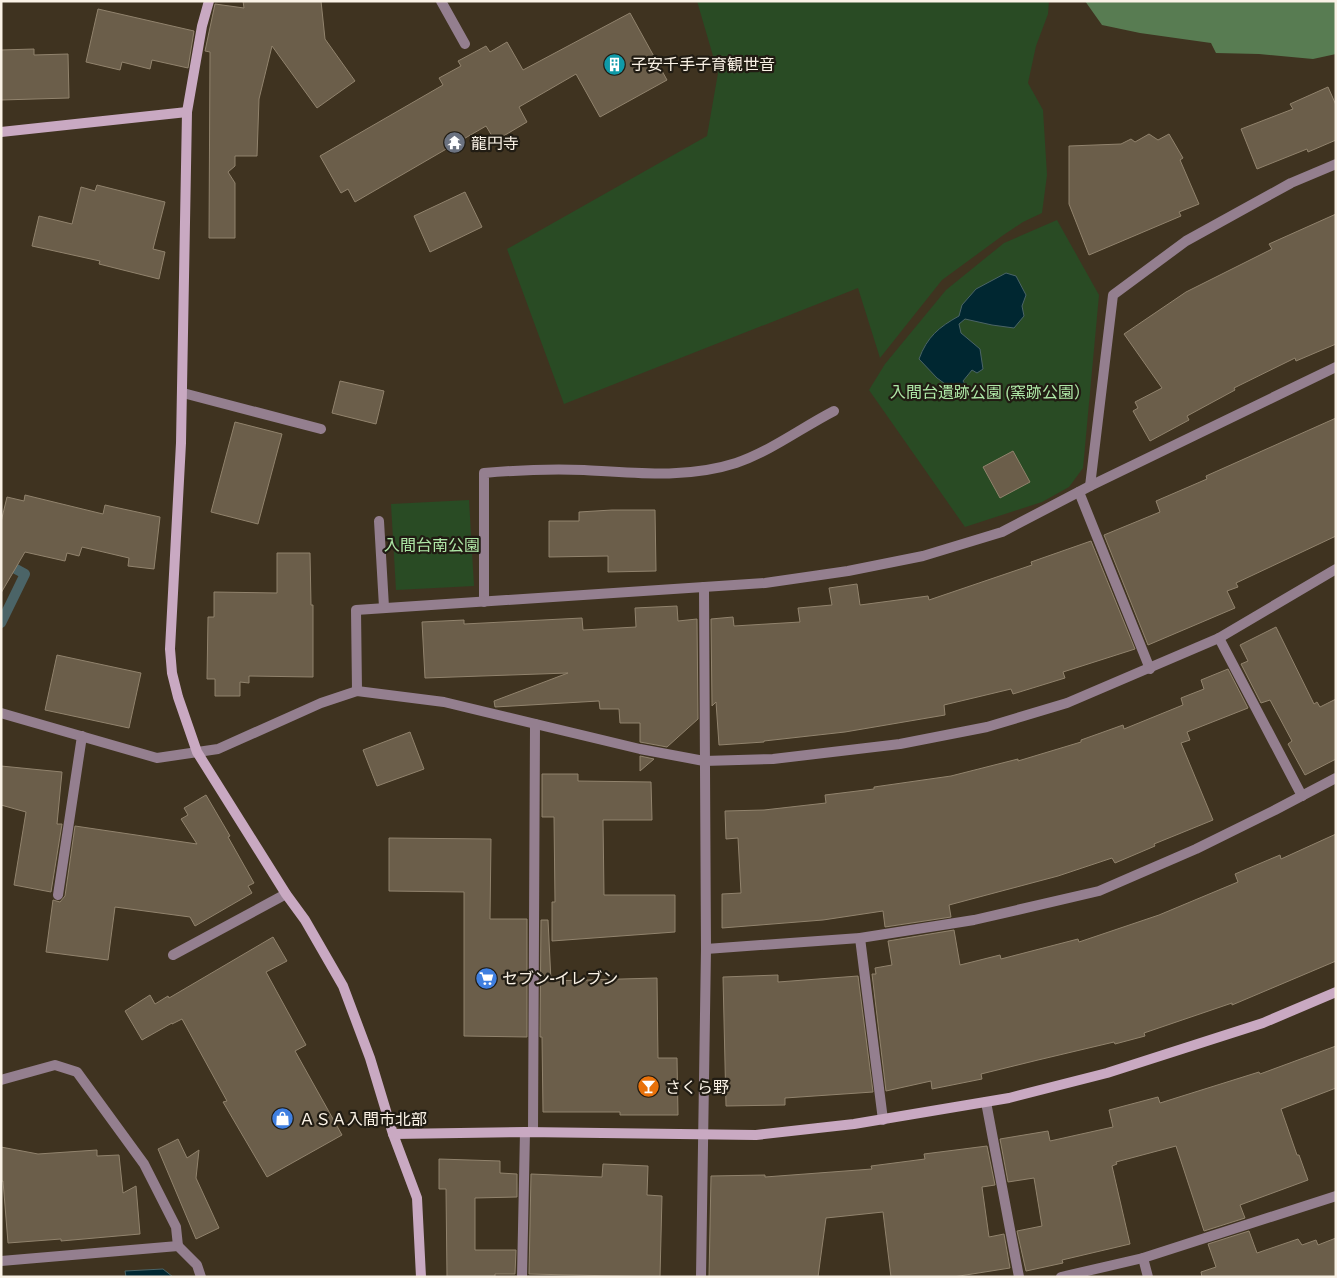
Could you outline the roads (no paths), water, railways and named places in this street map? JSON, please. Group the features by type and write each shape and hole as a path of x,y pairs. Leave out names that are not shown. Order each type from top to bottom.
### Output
{"street":[{"path":"209,1 201,32 187,112 181,443 170,649 172,673 178,697 197,752 286,894 305,920 342,986 370,1058 393,1134 417,1198 421,1277"},
{"path":"441,1 465,44"},
{"path":"1,132 187,112"},
{"path":"1090,486 1113,294 1186,241 1291,183 1336,164"},
{"path":"357,691 356,610 765,583 848,571 924,556 1002,532 1090,486 1312,377 1336,368"},
{"path":"182,393 321,430"},
{"path":"484,602 484,472 515,470 581,470 674,474 696,472 736,463 788,438 834,411"},
{"path":"1079,492 1150,669"},
{"path":"379,521 384,608"},
{"path":"1,713 157,758 218,749 321,702 357,691 444,702 640,749 704,760 772,759 900,744 987,727 1067,703 1220,638 1336,569"},
{"path":"701,1277 706,949 704,586"},
{"path":"1220,638 1302,796"},
{"path":"522,1277 529,1132 535,724"},
{"path":"58,895 82,736"},
{"path":"706,949 860,938 974,920 1099,891 1196,849 1336,778"},
{"path":"173,955 286,894"},
{"path":"860,938 883,1120"},
{"path":"393,1134 529,1132 756,1134 883,1120 1009,1098 1107,1073 1263,1023 1336,992"},
{"path":"1,1080 55,1065 77,1072 144,1164 176,1227 178,1246 197,1265 201,1277"},
{"path":"986,1102 1019,1277"},
{"path":"1061,1277 1143,1258 1336,1196"},
{"path":"1,1261 178,1246"},
{"path":"1143,1258 1148,1277"}],"water":[{"path":"1006,273 1016,276 1026,295 1022,306 1024,316 1014,328 965,319 959,324 961,333 980,349 983,369 977,373 972,370 963,381 968,388 955,391 937,378 919,359 922,351 934,333 959,316 962,305 976,289"},
{"path":"163,1269 173,1277 126,1277 125,1271"}],"waterway":[{"path":"1,623 25,574 3,562"}],"place":[{"name":"子安千手子育観世音","path":"615,64"},
{"name":"龍円寺","path":"455,143"},
{"name":"セブン-イレブン","path":"486,978"},
{"name":"さくら野","path":"649,1087"},
{"name":"ＡＳＡ入間市北部","path":"283,1119"}],"park label":[{"name":"入間台遺跡公園 (窯跡公園）","path":"990,392"},
{"name":"入間台南公園","path":"432,545"}]}
